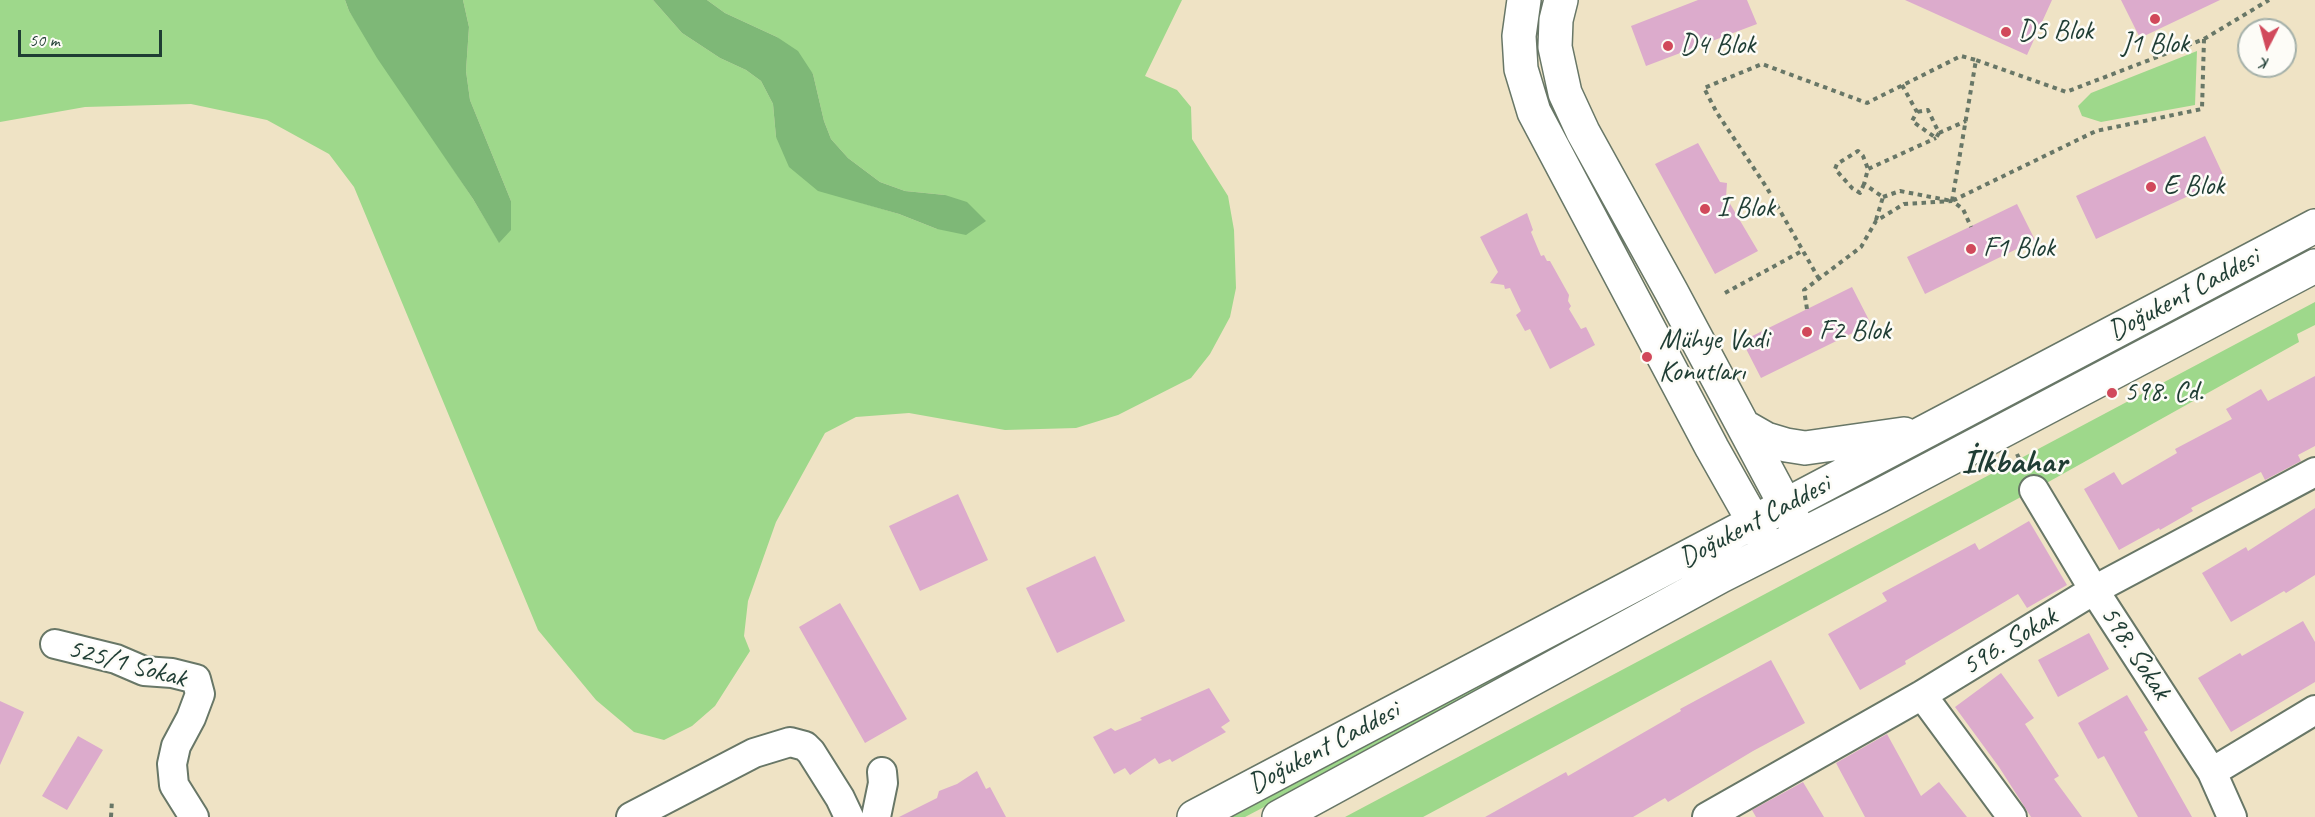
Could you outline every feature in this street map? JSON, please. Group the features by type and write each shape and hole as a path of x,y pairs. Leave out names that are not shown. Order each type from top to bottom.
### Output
{"main road":[{"path":"1524,0 1519,36 1521,69 1534,112 1717,457 1770,552"},
{"path":"1561,0 1556,21 1555,47 1565,93 1583,132 1745,427 1802,536"},
{"name":"Doğukent Caddesi","path":"1194,817 2315,226"},
{"name":"Doğukent Caddesi","path":"1279,817 1721,576 1802,536 2315,266"},
{"path":"1745,427 1785,445 1805,448 1820,448 1930,430"}],"street":[{"name":"596. Sokak","path":"1714,816 1922,695 2094,590 2315,472"},
{"name":"598. Sokak","path":"2034,490 2094,590 2212,772 2232,817"},
{"name":"525/1 Sokak","path":"55,644 116,659 144,671 172,673 196,679 200,694 176,747 172,764 174,785 194,817"},
{"path":"1922,695 2012,817"},
{"path":"2212,772 2315,710"},
{"path":"631,817 754,753 790,742 805,746 811,752 840,798 849,817"},
{"path":"876,817 883,783 882,772"}],"path":[{"path":"1819,279 1767,188 1704,88 1762,64 1867,103 1961,56 2066,92 2204,39 2269,0"},
{"path":"1876,221 1904,204 1953,201 2096,130 2202,109 2204,39"},
{"path":"1953,201 1976,60"},
{"path":"1902,85 1917,112"},
{"path":"1917,112 1928,110 1939,133"},
{"path":"1917,112 1912,121 1936,138"},
{"path":"1868,169 1936,138 1939,133 1966,121"},
{"path":"1858,152 1863,156 1868,169 1860,193 1852,188 1835,169 1837,164 1858,152"},
{"path":"1864,184 1883,197"},
{"path":"1883,197 1900,191 1953,201 1963,209 1971,226"},
{"path":"1807,309 1804,290 1861,247 1876,221 1883,197"},
{"path":"1725,293 1802,250"},
{"path":"111,817 112,800"}],"green space":[{"path":"0,0 345,0 349,11 499,242 511,201 470,100 466,71 469,27 463,0 653,0 682,33 761,81 773,104 776,137 862,203 937,229 945,195 905,191 880,182 848,158 831,139 824,121 813,74 777,37 725,13 707,0 1182,0 1145,76 1177,90 1191,107 1192,139 1228,196 1234,230 1236,288 1230,317 1210,354 1191,378 1118,415 1076,428 1005,430 909,413 856,417 825,433 776,522 748,601 744,636 750,651 715,706 692,726 664,740 634,732 596,700 538,630 354,187 329,154 267,120 191,104 85,107 0,122"},
{"path":"345,0 463,0 469,27 466,71 470,100 511,201 511,230 499,243 473,199 377,58 349,11"},
{"path":"653,0 707,0 725,13 777,37 798,51 813,74 824,121 831,139 848,158 880,182 905,191 945,195 967,202 986,221 966,235 937,229 899,214 818,191 789,167 776,137 773,104 761,81 682,33"},
{"path":"2197,51 2195,105 2101,122 2082,116 2078,106 2091,93"},
{"path":"2315,302 2315,325 2297,334 2299,342 2034,490 1423,817 1345,817"},
{"path":"1543,651 1453,708 1245,817 1229,817"}],"building":[{"name":"D4 Blok","path":"1698,0 1747,0 1757,24 1646,66 1631,26"},
{"name":"D5 Blok","path":"1905,0 2052,0 2027,55"},
{"name":"J1 Blok","path":"2121,0 2220,0 2140,38"},
{"name":"E Blok","path":"2205,136 2225,179 2096,239 2076,196"},
{"name":"I Blok","path":"1698,143 1720,182 1727,183 1726,197 1758,251 1715,274 1655,164"},
{"name":"F1 Blok","path":"2017,204 2035,240 1925,294 1907,257"},
{"path":"1527,213 1533,230 1531,232 1541,256 1544,255 1547,261 1550,261 1569,295 1568,301 1571,306 1569,309 1581,329 1586,327 1595,345 1550,369 1530,329 1525,331 1516,315 1521,311 1510,288 1505,289 1504,285 1490,283 1498,272 1480,237"},
{"name":"F2 Blok","path":"1852,287 1871,324 1761,378 1742,341"},
{"path":"2315,376 2315,446 2298,455 2301,461 2265,480 2261,472 2191,508 2193,511 2160,530 2159,528 2119,550 2084,489 2114,472 2122,485 2177,453 2175,449 2232,419 2226,409 2261,389 2268,401"},
{"path":"958,494 988,560 920,591 889,526"},
{"path":"2315,508 2315,575 2231,622 2202,573 2246,547 2248,551"},
{"path":"2029,521 2067,585 2027,608 2018,594 1860,690 1828,634 1887,601 1882,593 1975,543 1979,550"},
{"path":"1095,556 1125,621 1057,653 1026,588"},
{"path":"840,603 907,719 865,743 799,627"},
{"path":"2303,621 2315,642 2315,682 2231,732 2198,678 2240,653 2242,656"},
{"path":"2089,633 2109,669 2058,697 2038,660"},
{"path":"1771,660 1805,723 1668,802 1665,798 1633,817 1485,817 1566,772 1568,776 1681,711 1680,709"},
{"path":"2001,673 2034,718 2025,724 2059,776 2054,779 2082,817 2031,817 1999,767 1955,707"},
{"path":"1209,688 1230,721 1221,727 1226,732 1172,762 1170,759 1159,764 1155,758 1130,775 1125,768 1114,774 1093,737 1111,728 1115,731 1142,720 1140,718"},
{"path":"2127,695 2148,730 2144,732 2192,817 2138,817 2104,756 2098,759 2078,723"},
{"path":"0,701 24,712 0,765"},
{"path":"1887,734 1921,796 1939,782 1967,817 1865,817 1836,763"},
{"path":"78,736 103,750 67,810 42,796"},
{"path":"977,771 986,789 990,787 1006,817 899,817 937,798 939,791 957,784"},
{"path":"1803,782 1824,817 1756,817 1752,810"}],"place":[{"name":"J1 Blok","path":"2155,19"},
{"name":"D5 Blok","path":"2006,32"},
{"name":"D4 Blok","path":"1668,46"},
{"name":"E Blok","path":"2151,187"},
{"name":"I Blok","path":"1705,209"},
{"name":"F1 Blok","path":"1971,249"},
{"name":"F2 Blok","path":"1807,332"},
{"name":"Mühye Vadi Konutları","path":"1647,357"},
{"name":"598. Cd.","path":"2112,393"}],"district":[{"name":"İlkbahar","path":"2014,463"}]}
